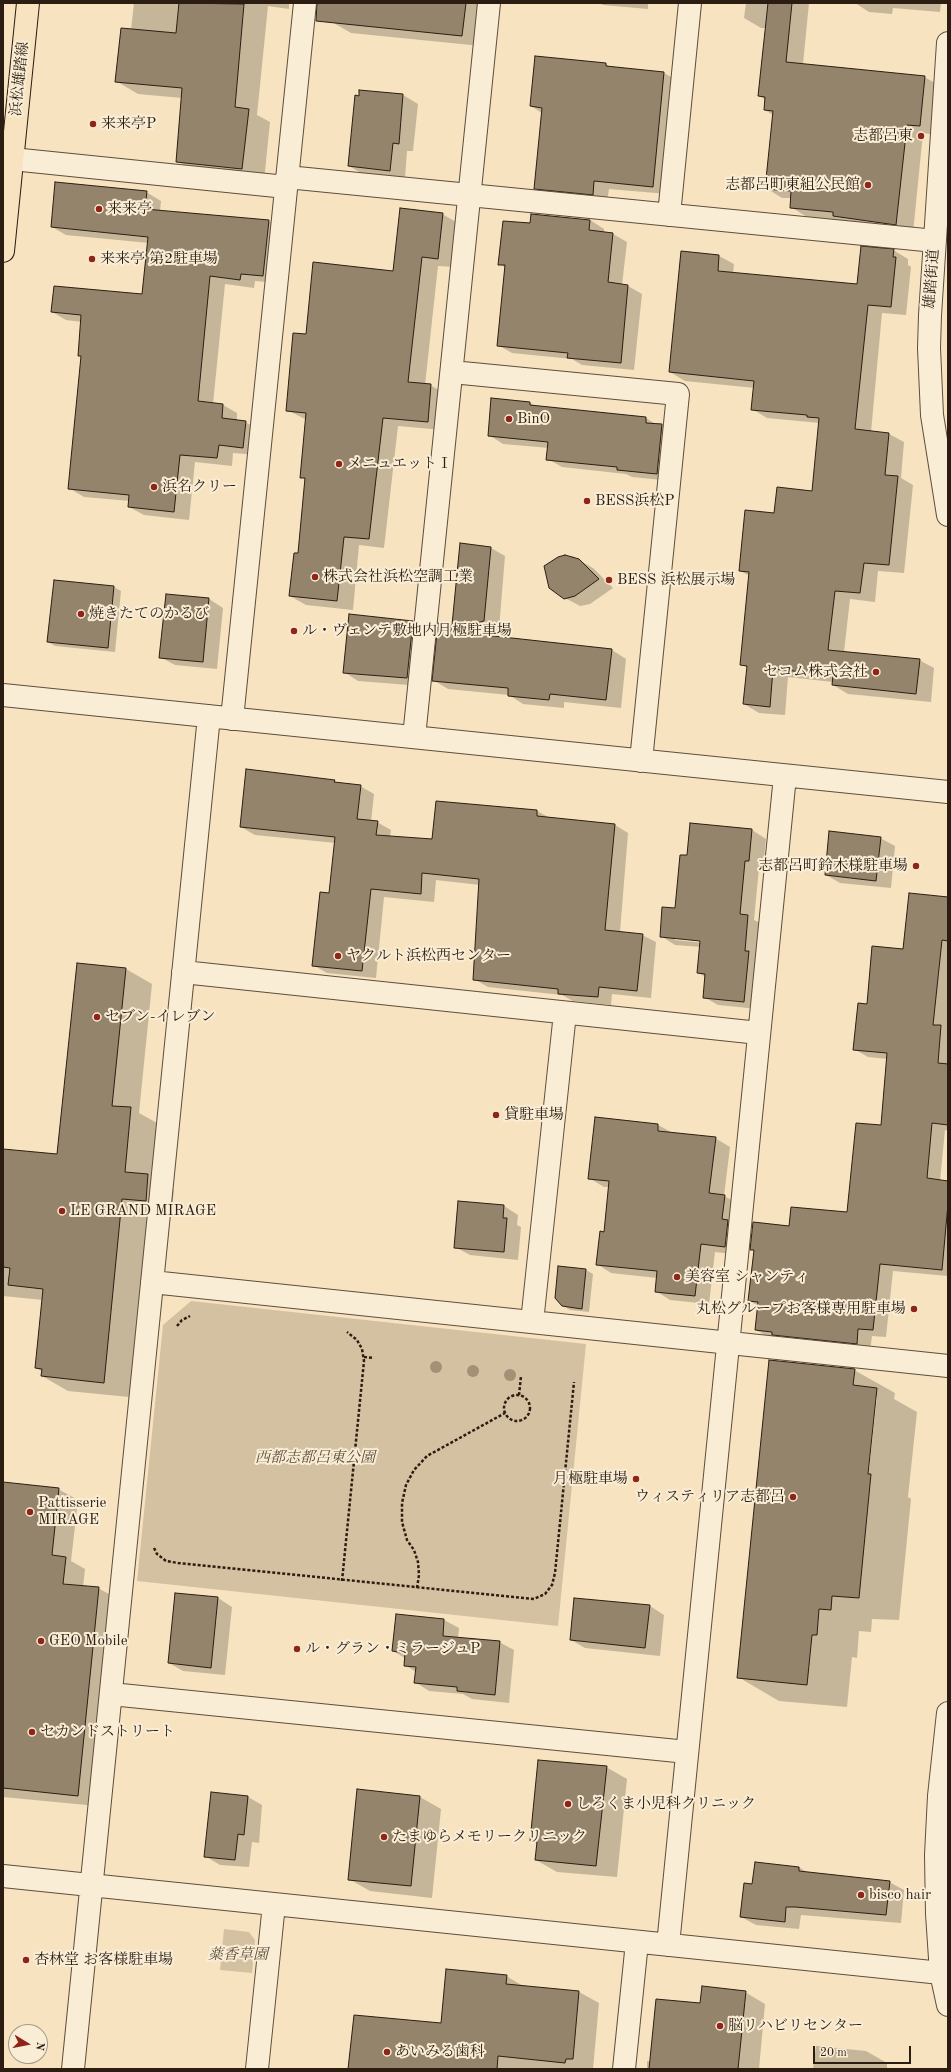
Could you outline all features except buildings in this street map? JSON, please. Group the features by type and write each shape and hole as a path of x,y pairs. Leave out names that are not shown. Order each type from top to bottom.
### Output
{"main road":[{"name":"浜松雄踏線","path":"3,251 28,3"}],"street":[{"path":"232,719 305,3"},
{"path":"414,737 489,3"},
{"path":"669,215 690,3"},
{"name":"雄踏街道","path":"948,43 929,348 941,424 948,515"},
{"path":"12,159 287,182 470,195 935,241"},
{"path":"452,372 678,394 640,761"},
{"path":"3,695 948,792"},
{"path":"73,2069 209,716"},
{"path":"668,1945 785,776"},
{"path":"183,972 759,1033"},
{"path":"532,1322 565,1012"},
{"path":"152,1282 948,1366"},
{"path":"111,1694 687,1752"},
{"path":"948,1713 939,1796 936,1855 937,1914 942,1973 948,2006"},
{"path":"3,1876 942,1973"},
{"path":"257,2069 274,1904"},
{"path":"624,2069 637,1942"}],"path":[{"path":"174,1330 182,1320 192,1315"},
{"path":"342,1581 364,1357 357,1340 343,1330"},
{"path":"364,1357 374,1358"},
{"path":"519,1395 521,1376"},
{"path":"152,1543 157,1554 166,1561 342,1581 534,1600 544,1594 552,1585 555,1573 574,1382"},
{"path":"519,1395 526,1397 530,1403 531,1409 528,1416 523,1420 516,1421 510,1419 505,1413 504,1406 507,1400 512,1396 519,1395"},
{"path":"417,1588 419,1575 418,1562 402,1522 402,1504 406,1486 414,1470 427,1456 505,1413"}],"green space":[{"name":"西都志都呂東公園","path":"191,1301 586,1344 558,1626 137,1581 163,1325"},
{"name":"薬香草園","path":"224,1929 249,1932 255,1940 252,1973 220,1970"}],"place":[{"name":"来来亭P","path":"93,124"},
{"name":"志都呂東","path":"921,136"},
{"name":"志都呂町東組公民館","path":"868,185"},
{"name":"来来亭","path":"99,209"},
{"name":"来来亭 第2駐車場","path":"92,259"},
{"name":"BinO","path":"509,419"},
{"name":"メニュエットⅠ","path":"339,464"},
{"name":"浜名クリー","path":"154,487"},
{"name":"BESS浜松P","path":"587,501"},
{"name":"株式会社浜松空調工業","path":"315,577"},
{"name":"BESS 浜松展示場","path":"609,580"},
{"name":"焼きたてのかるび","path":"81,614"},
{"name":"ル・ヴェンテ敷地内月極駐車場","path":"294,631"},
{"name":"セコム株式会社","path":"876,672"},
{"name":"志都呂町鈴木様駐車場","path":"916,866"},
{"name":"ヤクルト浜松西センター","path":"338,956"},
{"name":"セブン-イレブン","path":"97,1017"},
{"name":"貸駐車場","path":"496,1115"},
{"name":"LE GRAND MIRAGE","path":"62,1211"},
{"name":"美容室 シャンティ","path":"677,1277"},
{"name":"丸松グループお客様専用駐車場","path":"914,1309"},
{"name":"月極駐車場","path":"636,1479"},
{"name":"ウィスティリア志都呂","path":"793,1497"},
{"name":"Pattisserie MIRAGE","path":"30,1512"},
{"name":"GEO Mobile","path":"41,1641"},
{"name":"ル・グラン・ミラージュP","path":"297,1649"},
{"name":"セカンドストリート","path":"32,1732"},
{"name":"しろくま小児科クリニック","path":"568,1804"},
{"name":"たまゆらメモリークリニック","path":"384,1837"},
{"name":"bisco hair","path":"861,1895"},
{"name":"杏林堂 お客様駐車場","path":"26,1960"},
{"name":"脳リハビリセンター","path":"720,2026"},
{"name":"あいみる歯科","path":"387,2052"}]}
